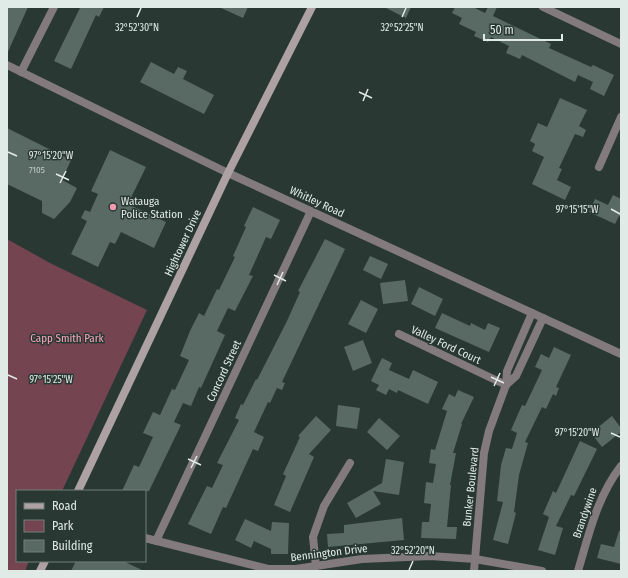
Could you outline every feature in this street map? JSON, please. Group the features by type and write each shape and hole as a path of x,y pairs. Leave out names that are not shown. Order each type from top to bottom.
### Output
{"main road":[{"name":"Hightower Drive","path":"78,490 228,173 312,7"},
{"path":"40,571 44,562"}],"street":[{"path":"22,72 54,7"},
{"path":"543,7 621,44"},
{"name":"Whitley Road","path":"7,65 228,173 621,354"},
{"path":"599,167 621,117"},
{"name":"Concord Street","path":"156,541 311,211"},
{"name":"Bunker Boulevard","path":"474,571 484,453 489,431 506,385 507,371 532,313"},
{"name":"Bunker Boulevard","path":"506,385 516,376 544,318"},
{"name":"Valley Ford Court","path":"399,334 506,385"},
{"path":"316,566 314,537 324,506 350,463"},
{"name":"Brandywine","path":"578,571 600,500 608,484 621,466"},
{"name":"Bennington Drive","path":"146,538 268,569 316,566 362,559 422,556 475,559 542,571"}],"green space":[{"name":"Capp Smith Park","path":"7,239 50,263 147,310 62,490 16,490 16,562 29,562 25,571 7,571"}],"building":[{"path":"7,7 28,7 7,54"},
{"path":"78,7 104,7 99,17 96,15 71,69 54,61 80,8"},
{"path":"219,7 248,7 243,18"},
{"path":"384,7 411,7 406,18"},
{"path":"455,7 473,7 485,13 488,7 497,7 493,16 551,44 549,48 591,67 593,65 614,75 604,96 590,89 593,82 578,75 575,82 522,55 520,59 506,53 509,46 491,37 488,42 474,36 476,32 459,24 462,18 452,13"},
{"path":"151,62 174,74 178,67 187,71 183,79 214,95 204,114 140,82"},
{"path":"560,98 587,110 579,126 586,130 583,137 575,134 559,168 562,169 557,180 571,187 565,200 532,184 544,157 532,151 535,144 530,141 538,123 547,127"},
{"path":"7,128 71,160 62,180 77,188 70,202 54,219 42,213 42,201 7,184"},
{"name":"Watauga Police Station","path":"110,150 146,167 128,204 166,222 154,248 121,232 115,244 110,242 98,267 71,254 87,221 81,218 85,210 90,212 98,194 91,191"},
{"path":"613,195 621,199 621,217 619,216 615,224 589,212 595,199 608,205"},
{"path":"253,207 280,220 271,239 266,237 249,275 253,276 235,311 228,308 217,331 225,335 201,388 199,387 191,406 183,403 174,422 181,425 149,491 122,490 134,465 139,467 153,437 143,433 153,412 160,415 172,389 175,390 189,360 180,356 190,331 199,313 204,316 217,289 219,290 235,257 233,256 246,227 244,226"},
{"path":"325,239 345,249 282,382 285,383 282,390 277,388 270,403 268,402 254,432 264,437 258,451 253,449 226,508 223,507 211,534 188,524 207,486 212,488 223,465 217,463 239,420 235,418 241,404 243,405 256,379 257,380 287,321 300,292 298,291"},
{"path":"370,256 388,264 381,279 363,270"},
{"path":"405,280 408,301 383,304 380,283"},
{"path":"419,287 443,299 435,316 411,304"},
{"path":"361,300 378,309 366,333 348,324"},
{"path":"442,313 470,326 471,323 485,330 488,323 500,328 489,352 435,328"},
{"path":"363,340 372,363 353,371 344,347"},
{"path":"554,347 571,355 556,387 559,388 556,396 553,394 546,409 542,407 525,442 528,443 519,475 514,512 516,513 508,544 493,540 503,502 497,501 501,465 506,448 512,449 517,433 511,430 522,405 525,406 542,370 535,367 541,354 549,358"},
{"path":"382,358 392,363 389,370 409,379 413,370 438,382 428,404 398,390 397,393 389,389 386,395 376,390 379,385 371,381"},
{"path":"458,390 474,397 461,424 453,453 456,453 450,485 447,527 457,527 456,539 421,538 422,522 429,522 431,504 424,503 426,482 433,483 436,464 429,463 431,449 435,450 447,411 442,409 449,394 455,397"},
{"path":"338,405 360,408 357,429 336,426"},
{"path":"316,416 331,430 309,454 314,457 290,512 274,505 286,476 283,474 300,437 298,436"},
{"path":"612,416 621,428 621,432 602,447 591,433"},
{"path":"379,418 400,436 387,450 367,432"},
{"path":"580,441 597,449 574,496 571,495 556,526 563,528 555,555 538,550 549,517 543,514 553,491 556,493"},
{"path":"386,459 404,462 399,495 373,491 381,504 356,518 347,503 382,483"},
{"path":"402,518 404,540 328,547 327,534 344,533 344,525"},
{"path":"245,519 271,531 272,522 289,523 288,554 271,554 271,549 254,541 251,548 235,540"},
{"path":"619,531 621,531 621,564 597,558 601,544 614,547"},
{"path":"76,562 125,562 144,571 71,571"}],"place":[{"name":"Watauga Police Station","path":"113,207"}]}
